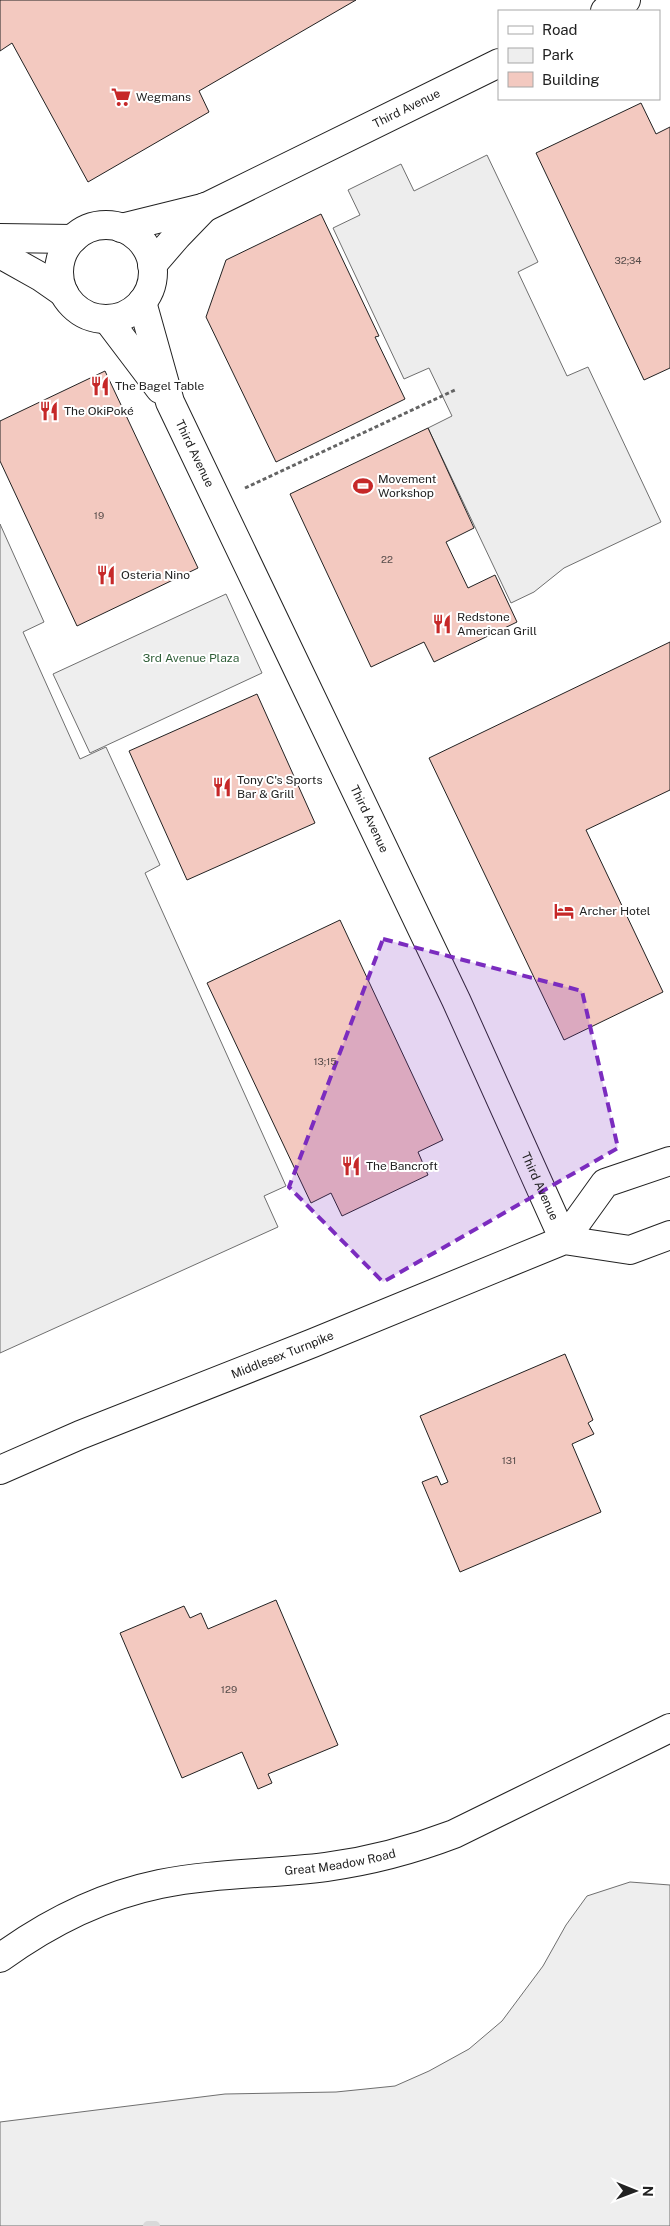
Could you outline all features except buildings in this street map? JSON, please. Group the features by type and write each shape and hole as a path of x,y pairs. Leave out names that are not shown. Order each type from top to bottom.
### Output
{"street":[{"path":"607,10 626,0"},
{"name":"Third Avenue","path":"121,228 206,207 498,63"},
{"name":"Third Avenue","path":"152,265 206,207"},
{"path":"109,225 121,228 133,233 149,253 152,265 151,285 142,302 132,311 120,317 93,318 81,312 64,293 59,279 60,264 64,250 73,239 84,231 96,226 109,225"},
{"path":"0,238 73,239"},
{"path":"0,254 41,277 64,293"},
{"name":"Third Avenue","path":"142,302 170,402 456,1000 564,1240"},
{"name":"Third Avenue","path":"106,319 170,402"},
{"path":"670,1161 605,1183 564,1240 630,1250 670,1235"},
{"name":"Middlesex Turnpike","path":"0,1470 125,1416 313,1343 564,1240"},
{"name":"Great Meadow Road","path":"0,1958 34,1934 70,1915 125,1894 160,1884 325,1867 422,1847 454,1834 670,1728"}],"path":[{"path":"218,501 457,389"}],"highlighted area":[{"path":"383,939 582,991 618,1148 383,1282 289,1187"}],"green space":[{"name":"3rd Avenue Plaza","path":"226,594 262,673 90,753 53,674"},
{"path":"630,1882 670,1885 670,2226 0,2226 0,2122 225,2094 336,2092 395,2086 429,2071 469,2049 502,2021 543,1966 566,1925 587,1896"}],"shaded area":[{"path":"487,155 538,262 518,272 567,376 588,367 661,522 564,568 534,592 511,603 428,428 452,416 429,368 404,379 333,228 360,215 348,190 401,164 414,191"},
{"path":"0,524 44,622 23,632 80,759 106,747 160,865 145,873 286,1186 264,1196 278,1227 0,1353"}],"waterway":[{"path":"148,2226 155,2226"}],"place":[{"name":"Wegmans","path":"121,97"},
{"name":"The Bagel Table","path":"100,386"},
{"name":"The OkiPoké","path":"49,411"},
{"name":"Movement Workshop","path":"363,486"},
{"name":"Osteria Nino","path":"106,575"},
{"name":"Redstone American Grill","path":"442,624"},
{"name":"Tony C's Sports Bar & Grill","path":"222,787"},
{"name":"Archer Hotel","path":"564,911"},
{"name":"The Bancroft","path":"351,1166"}]}
